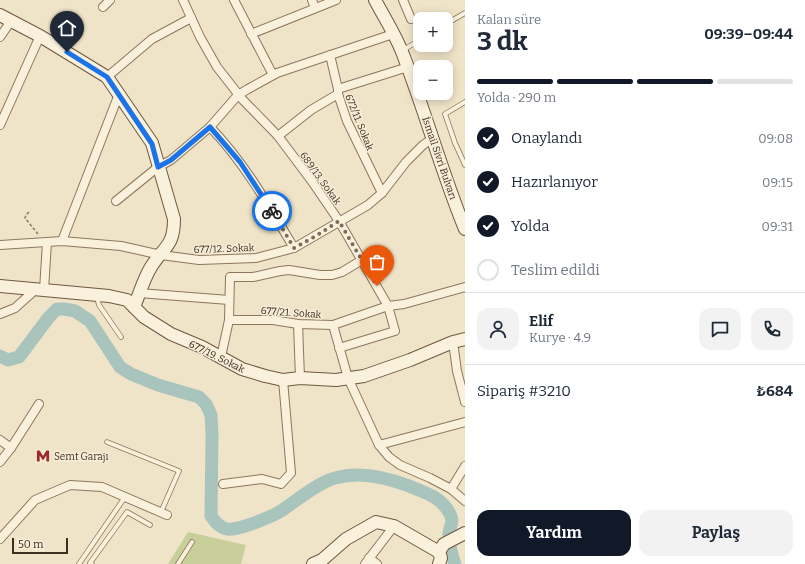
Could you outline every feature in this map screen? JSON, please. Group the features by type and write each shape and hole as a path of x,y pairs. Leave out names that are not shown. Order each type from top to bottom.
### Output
{"street":[{"path":"103,7 110,0"},
{"name":"689/13. Sokak","path":"183,0 217,67 238,95 278,136 311,180 339,221 388,306 395,330 339,348"},
{"path":"234,0 273,75"},
{"path":"312,0 315,8"},
{"path":"251,34 336,0"},
{"name":"İsmail Sivri Bulvarı","path":"375,0 393,34 408,68 465,229"},
{"path":"403,0 411,19"},
{"path":"0,15 40,36 107,77 120,94 152,144 174,219 174,231 171,241 151,268 134,307"},
{"path":"107,77 152,39 191,18"},
{"path":"0,37 11,21"},
{"path":"116,201 158,167 171,160 210,127 238,95 273,75 393,34"},
{"path":"0,124 40,36"},
{"name":"672/11. Sokak","path":"330,55 338,92 347,121 382,193"},
{"path":"278,136 311,110 338,92 408,68"},
{"path":"62,241 120,94"},
{"path":"210,127 240,162 294,248"},
{"name":"677/12. Sokak","path":"0,245 62,241 121,246 161,255 199,260 256,258 294,248 368,205 382,193 406,162 423,145 433,138"},
{"path":"0,314 15,308 40,290 45,242"},
{"path":"221,357 229,320 230,277 253,277 289,270 320,275 332,275 342,272 362,260"},
{"name":"677/19. Sokak","path":"0,286 109,296 128,300 144,317 171,334 221,357 242,369 283,380 300,378 336,380 364,376 410,360 465,338"},
{"name":"677/21. Sokak","path":"229,320 273,320 298,324 333,325 388,306 404,304 465,287"},
{"path":"139,293 229,300"},
{"path":"298,324 300,378"},
{"path":"333,325 348,378 379,445 389,457 400,465 451,489 465,501"},
{"path":"453,342 457,371 465,402"},
{"path":"223,484 262,479 281,484 291,473 283,380"},
{"path":"0,462 40,404"},
{"path":"379,445 465,422"},
{"path":"0,440 11,448"},
{"path":"451,489 465,466"},
{"path":"0,538 35,500 70,485 102,487 164,514"},
{"path":"313,564 322,560 346,540 376,522 394,526 440,553 465,533"},
{"path":"377,564 367,561 394,526"}],"lane":[{"path":"453,20 465,13"},
{"path":"401,51 413,44"},
{"path":"465,102 445,114 455,143 465,165"},
{"path":"97,295 99,305 121,337"},
{"path":"107,442 179,471 164,514"},
{"path":"78,564 125,497"},
{"path":"92,564 90,563 127,512 150,526"},
{"path":"178,564 192,542"}],"path":[{"path":"29,212 26,214 25,218 45,242"}],"green space":[{"path":"188,532 246,545 241,564 168,564"}],"waterway":[{"path":"0,356 8,360 19,357 49,317 57,309 75,311 90,321 120,367 131,374 158,385 199,397 206,404 211,415 212,434 211,516 219,526 232,529 272,516 328,480 353,475 372,476 391,480 430,495 447,509 452,520 449,538 455,564"}],"way so far":[{"path":"272,211 294,248 339,221 377,286"}],"place":[{"name":"Semt Garajı","path":"43,456"}],"route":[{"path":"67,52 107,77 120,94 152,144 158,167 171,160 210,127 240,162 272,211"}]}
